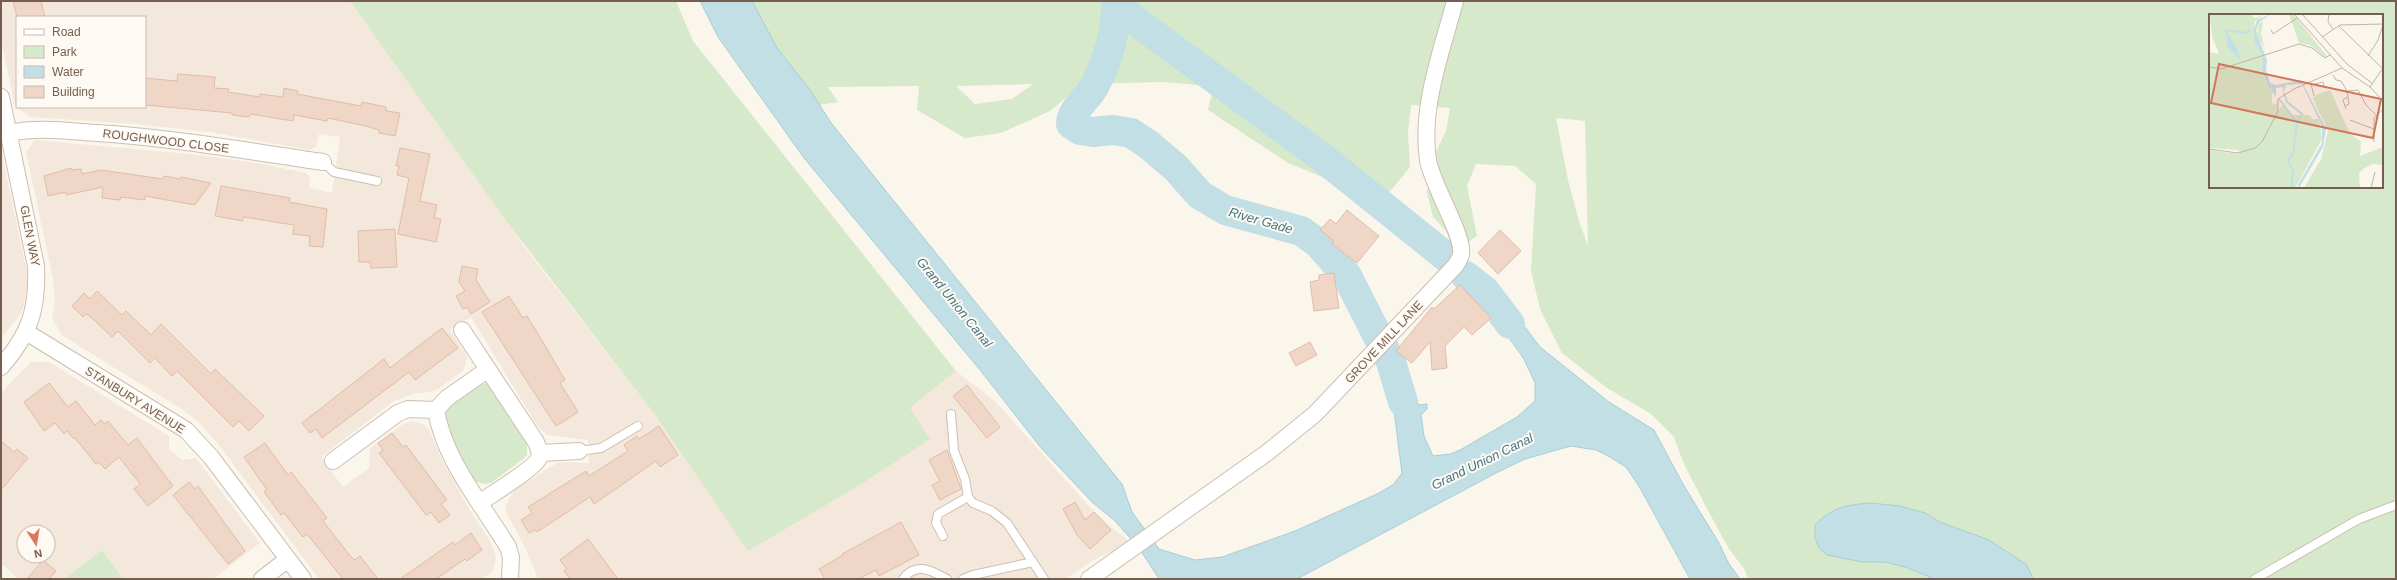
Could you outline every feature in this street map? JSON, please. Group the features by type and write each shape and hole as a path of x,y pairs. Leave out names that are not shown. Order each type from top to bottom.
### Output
{"street":[{"name":"GROVE MILL LANE","path":"1089,579 1268,452 1314,414 1370,358 1456,265 1461,254 1458,237 1439,193 1428,160 1426,130 1430,96 1455,1"},
{"name":"GLEN WAY","path":"1,97 36,266 36,303 26,332 14,353 1,367"},
{"name":"ROUGHWOOD CLOSE","path":"9,133 35,130 113,134 174,140 323,162"},
{"path":"462,330 536,442 540,453 540,457 530,468 481,502"},
{"name":"STANBURY AVENUE","path":"26,332 186,430 199,442 302,579"},
{"path":"333,460 398,413 408,409 436,410 447,398 487,370"},
{"path":"436,410 442,435 467,484 481,502 508,547 511,556 510,579"},
{"path":"540,453 579,451"},
{"path":"262,579 288,560"}],"lane":[{"path":"323,162 334,172 377,182"},
{"path":"951,414 954,451 965,479 968,497 973,503 992,511 1007,523 1044,579"},
{"path":"579,451 592,450 613,443 638,426"},
{"path":"943,536 936,523 938,514 968,497"},
{"path":"2255,579 2359,519 2396,505"},
{"path":"963,579 973,574 1033,562"},
{"path":"903,579 917,568 923,568 947,579"}],"shaded area":[{"path":"1,1 350,1 532,257 654,413 910,408 956,371 995,401 1088,505 1107,524 1132,543 1095,559 1066,579 538,579 525,547 506,512 506,505 514,491 558,462 589,463 588,440 547,435 538,427 471,317 450,330 467,356 464,370 435,391 413,394 394,401 321,457 343,487 369,468 370,448 403,424 412,421 423,424 428,428 441,458 468,507 491,543 496,557 493,571 482,579 319,579 215,440 197,421 183,410 63,336 52,319 55,299 53,279 26,152 35,140 190,154 258,163 306,173 310,178 309,188 332,193 340,137 319,134 316,146 311,150 209,132 135,124 30,117 18,108 146,108 146,16 16,16 16,107 1,40"},
{"path":"1,150 27,272 27,285 24,306 20,315 1,338"},
{"path":"31,362 49,362 169,436 169,449 182,460 196,458 260,543 213,579 123,579 102,550 64,579 18,579 1,563 1,393"}],"green space":[{"path":"350,1 676,1 693,41 956,371 910,408 930,439 863,483 748,551 656,416 504,218"},
{"path":"747,1 2396,1 2396,579 1748,579 1745,570 1729,549 1706,507 1683,462 1674,437 1651,414 1607,388 1562,353 1540,309 1531,271 1536,184 1515,166 1476,164 1467,186 1477,236 1461,247 1433,217 1427,192 1433,158 1446,131 1450,108 1411,105 1408,132 1410,167 1388,194 1360,173 1332,181 1288,163 1208,110 1212,93 1217,87 1164,82 1082,84 1050,111 1001,133 965,138 917,110 919,86 828,87 838,102 811,106","holes":["1033,84 1012,99 975,104 956,86","1556,118 1585,121 1588,246 1579,221 1568,180"]},
{"path":"485,383 490,385 527,444 527,455 491,483 484,484 472,480 446,423 444,415 450,403"},
{"path":"102,550 123,579 64,579"}],"water":[{"name":"Grand Union Canal","path":"700,1 752,1 777,48 808,87 832,124 1122,484 1132,512 1159,549 1195,560 1222,557 1295,531 1379,493 1394,484 1402,473 1393,403 1385,369 1391,362 1399,359 1414,401 1420,405 1427,404 1427,409 1421,415 1424,436 1433,456 1450,454 1460,450 1517,417 1535,401 1535,383 1524,359 1481,298 1485,291 1491,289 1522,323 1540,347 1609,402 1654,430 1683,484 1719,543 1729,564 1740,579 1690,579 1640,488 1626,467 1596,450 1571,446 1525,459 1498,472 1297,579 1159,579 1139,548 1114,520 1093,503 1041,448 980,370 804,158 718,37"},
{"path":"1870,503 1900,506 1925,513 1940,522 1989,540 2027,565 2033,579 1935,579 1905,567 1885,562 1863,562 1827,555 1819,548 1815,538 1815,525 1821,519 1840,508"}],"building":[{"path":"13,1 41,1 45,16 17,16"},
{"path":"178,74 215,77 214,88 229,89 228,92 260,97 260,94 283,97 284,88 298,91 297,94 361,106 362,102 386,107 386,111 400,113 395,136 379,133 379,130 366,126 328,118 327,121 294,115 293,121 250,114 249,117 232,115 232,113 146,105 146,78 177,81"},
{"path":"400,148 430,154 420,201 437,205 434,218 441,219 436,242 398,234 409,178 397,175 399,166 396,166"},
{"path":"71,168 72,170 81,169 82,174 101,170 163,179 164,176 180,179 181,177 211,183 195,205 145,196 145,200 121,197 120,200 102,198 103,187 66,195 66,192 48,196 44,176"},
{"path":"221,186 290,198 289,202 327,209 323,247 309,246 310,236 293,234 294,225 243,217 243,221 215,216"},
{"path":"1347,210 1379,236 1357,263 1332,244 1334,241 1320,230 1330,219 1336,224"},
{"path":"395,229 397,267 371,268 370,262 359,262 358,231"},
{"path":"1500,230 1521,251 1498,274 1478,253"},
{"path":"462,266 478,269 476,280 490,302 471,314 467,307 463,309 456,296 465,291 459,282"},
{"path":"1334,273 1339,308 1314,311 1310,282 1319,280 1319,275"},
{"path":"1460,285 1491,318 1472,335 1464,327 1445,346 1447,368 1432,370 1430,342 1412,363 1396,351 1432,307 1434,309"},
{"path":"97,291 122,315 126,311 151,335 161,324 211,374 215,369 264,416 249,431 239,421 233,427 177,371 172,376 155,358 150,363 118,331 112,337 86,314 83,317 72,306 84,293 90,299"},
{"path":"509,296 523,318 527,316 547,349 565,380 560,383 578,412 556,426 482,312"},
{"path":"442,328 458,348 415,380 409,372 322,438 316,429 310,433 302,423 384,359 390,368"},
{"path":"1310,342 1317,355 1296,366 1289,353"},
{"path":"49,383 68,407 76,401 95,425 101,420 104,424 108,421 128,445 137,438 173,486 148,506 134,489 140,484 119,457 105,469 99,462 96,464 75,438 74,439 67,431 64,434 55,423 44,431 24,402"},
{"path":"967,385 1000,427 987,438 953,396"},
{"path":"659,426 678,455 660,467 656,461 594,504 590,497 537,532 535,530 529,533 521,520 532,513 528,507 586,471 589,476 628,451 624,445 637,436 639,439"},
{"path":"392,433 403,447 406,445 447,500 441,504 450,515 439,523 431,512 426,515 379,453 383,450 378,443"},
{"path":"1,441 14,452 17,449 28,458 1,490"},
{"path":"265,443 288,475 291,472 327,518 323,521 348,553 354,560 360,556 378,579 343,579 307,534 303,537 284,513 281,515 264,492 267,490 244,457"},
{"path":"947,450 961,489 940,500 932,485 940,481 929,460"},
{"path":"189,482 195,489 198,486 245,551 228,564 173,495"},
{"path":"1075,502 1085,520 1094,512 1111,530 1090,549 1077,535 1063,509"},
{"path":"901,522 919,555 879,576 876,570 858,579 825,579 819,569 843,555 842,554"},
{"path":"471,533 482,550 467,561 465,559 436,579 400,579 453,542 455,545"},
{"path":"588,539 618,579 570,579 564,571 567,569 560,560"},
{"path":"40,564 48,564 56,571 49,579 27,579"}],"waterway":[{"name":"River Gade","path":"1116,1 1115,23 1108,55 1092,90 1074,113 1071,124 1080,130 1093,132 1113,130 1131,133 1149,145 1176,168 1200,195 1225,210 1301,231 1318,243 1347,276 1391,362 1403,402"},
{"path":"1119,1 1124,11 1141,25 1323,158 1450,260"},
{"path":"1466,276 1485,291 1510,324"}]}
